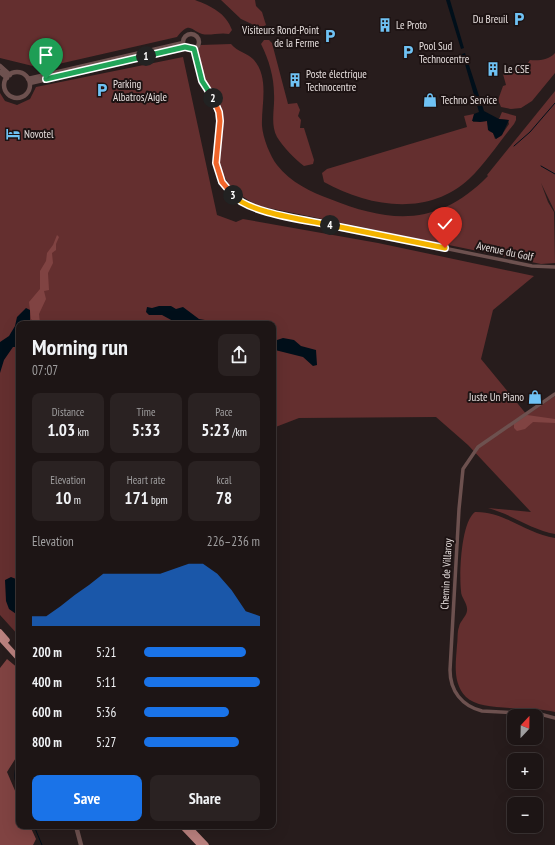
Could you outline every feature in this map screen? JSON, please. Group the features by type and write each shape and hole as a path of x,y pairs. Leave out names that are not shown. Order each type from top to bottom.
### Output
{"main road":[{"path":"0,632 16,651"},
{"path":"0,638 16,656"},
{"path":"185,829 200,845"},
{"path":"191,829 206,845"}],"street":[{"name":"Avenue du Golf","path":"184,45 184,37 187,34 195,35 198,43 194,49 202,81 213,96 219,112 216,163 222,182 235,198 246,205 268,212 532,266 555,267"},
{"name":"Avenue du Golf","path":"0,72 9,76 18,73 29,81 184,45 194,49"},
{"name":"Avenue du Golf","path":"0,66 9,76"},
{"path":"9,76 5,82 5,90 8,94 15,98 20,98 26,94 29,81"},
{"name":"Chemin de Villaroy","path":"555,394 475,450 463,469 461,480 450,670 451,682 455,693 461,701 474,709 482,711 540,714 555,718"},
{"path":"77,829 81,845"}],"shaded area":[{"path":"0,0 195,0 207,5 222,15 232,30 229,34 202,34 187,28 177,37 41,68 0,58"},
{"path":"221,0 255,0 256,6 262,12 266,25 260,28 241,19"},
{"path":"264,40 269,40 272,43 288,104 297,103 300,110 298,116 301,120 300,128 304,128 314,160 313,164 304,166 282,145 275,132 273,121 274,88 269,62 261,44"},
{"path":"231,44 253,59 258,66 264,91 262,126 265,141 274,161 282,171 308,190 353,207 374,213 394,216 414,216 433,212 451,204 470,192 488,176 487,175 555,91 555,212 541,183 548,202 554,212 555,263 541,264 259,206 249,201 228,182 220,166 219,144 222,117 218,104 202,75 196,51 201,45"},
{"path":"555,53 555,73 532,101 521,108 511,109 501,107 498,100 503,86 506,85 503,74 509,74 507,69 527,64 530,60 547,59"},
{"path":"183,57 217,215 236,222 243,219 378,243 534,276 493,310 481,359 527,415 555,396 555,534 538,529 488,508 531,512 468,445 436,417 299,418 276,427 276,321 16,321 16,633 0,615 0,93 5,101 17,105 30,99 36,87"},
{"path":"502,112 516,116 514,124 487,159 469,179 453,191 435,199 417,203 398,204 379,202 341,191 324,182 322,173 327,169 467,127 464,116 474,114 473,122 487,121 489,131 493,133 495,139 501,136 509,124 508,120 499,119"},
{"path":"57,235 59,237 56,244 56,250 52,253 53,263 48,273 49,290 44,291 46,299 39,314 40,321 33,321 31,319 29,302 40,289 40,271 46,261 47,253 53,245"},
{"path":"527,415 555,419 555,423 533,422 525,429 517,431 514,428 514,424"},
{"path":"475,512 496,515 545,536 555,538 555,712 543,709 483,705 473,702 466,697 459,685 456,672 458,631 467,611 461,591 460,573 464,537 470,518"},
{"path":"7,659 16,666 16,758 7,772 16,793 16,829 31,829 36,839 33,845 0,845 0,668"}],"water":[{"path":"446,0 450,0 464,48 461,49"},
{"path":"465,53 484,111 499,119 509,120 502,135 496,139 493,133 488,130 487,121 472,121 474,114 479,112 462,54"},
{"path":"159,306 171,306 176,309 183,307 199,319 205,321 173,321 162,315 149,315 146,312 147,307 152,308"},
{"path":"26,308 30,310 30,321 16,321 17,317"},
{"path":"16,322 16,347 13,347 4,360 0,373 0,342 9,336"},
{"path":"283,338 294,340 301,346 316,350 317,365 313,366 303,357 276,350 276,340"},
{"path":"11,577 16,579 16,614 9,609 6,601 5,580"}],"waterway":[{"path":"514,146 530,132 555,103"},
{"path":"541,166 555,174"},
{"path":"16,767 16,783"},
{"path":"35,829 42,845"}],"place":[{"name":"Du Breuil","path":"519,19"},
{"name":"Le Proto","path":"385,25"},
{"name":"Visiteurs Rond-Point de la Ferme","path":"330,36"},
{"name":"Pool Sud Technocentre","path":"408,52"},
{"name":"Le CSE","path":"493,69"},
{"name":"Poste électrique Technocentre","path":"295,80"},
{"name":"Parking Albatros/Aigle","path":"102,90"},
{"name":"Techno Service","path":"430,100"},
{"name":"Novotel","path":"13,134"},
{"name":"Juste Un Piano","path":"535,397"}],"route":[{"path":"46,79 185,47 187,49 194,49 202,81 213,96 219,112 220,121 216,163 222,182 235,198 246,205 262,211 445,248"}]}
